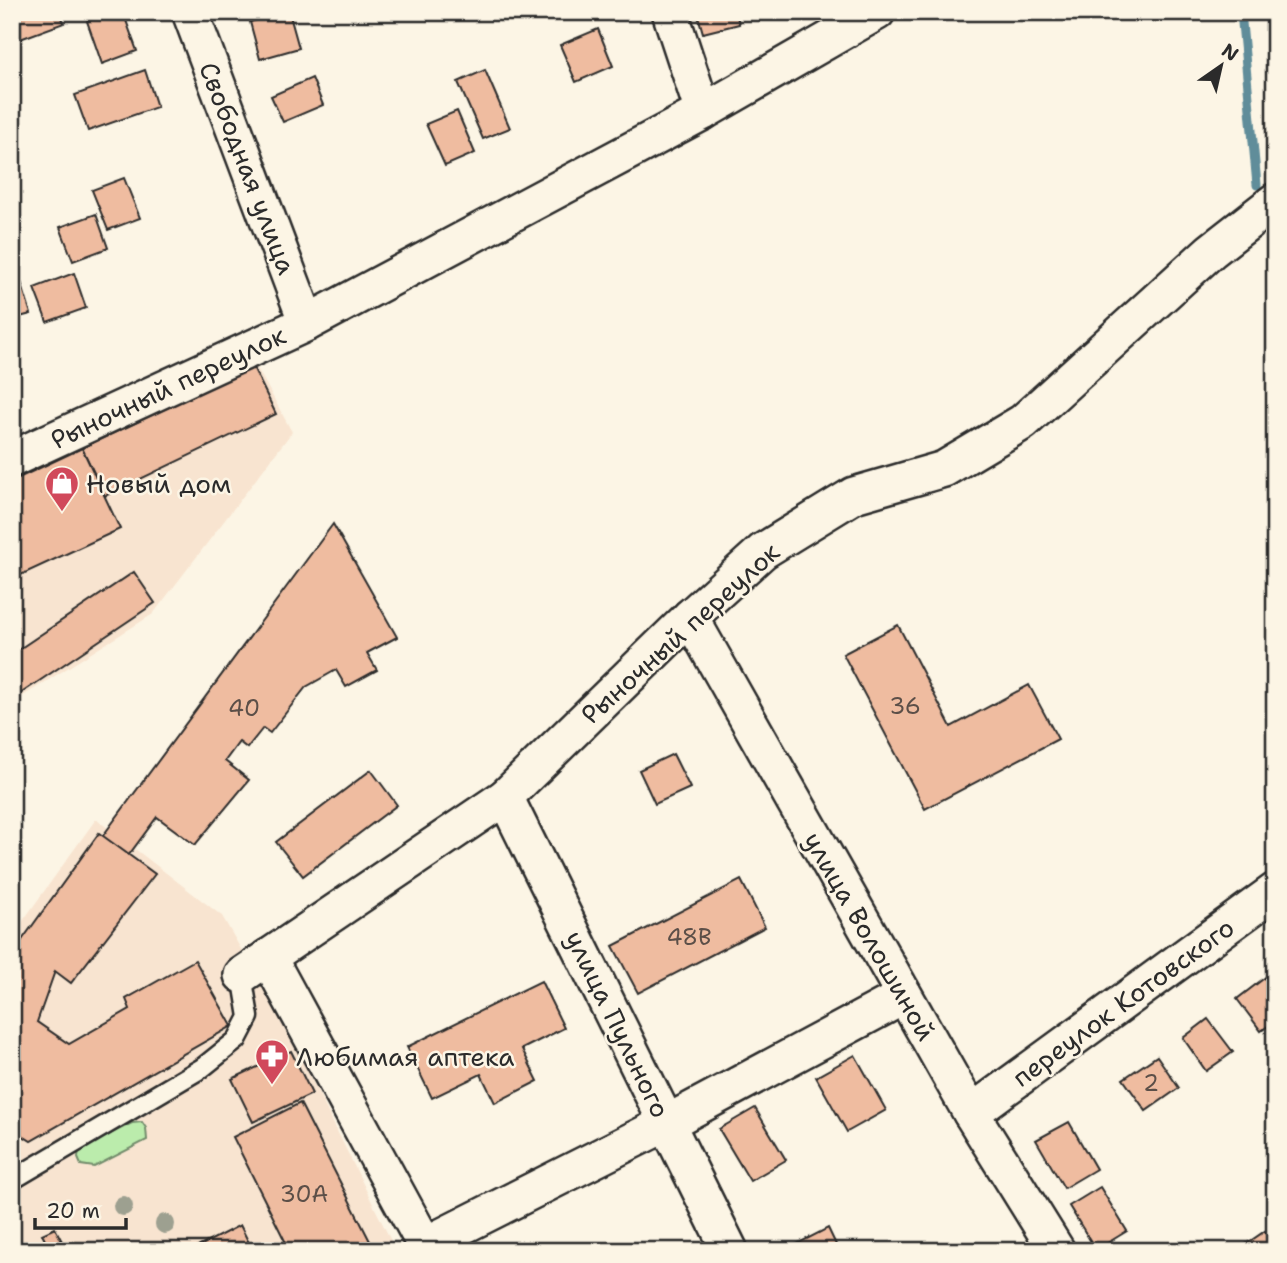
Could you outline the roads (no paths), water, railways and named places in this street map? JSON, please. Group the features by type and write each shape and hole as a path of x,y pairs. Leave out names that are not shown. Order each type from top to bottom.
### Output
{"street":[{"name":"Свободная улица","path":"190,12 307,323"},
{"path":"670,12 703,112"},
{"name":"Рыночный переулок","path":"12,458 307,323 703,112 877,12"},
{"name":"Рыночный переулок","path":"255,966 505,797 690,617 763,551 854,495 944,469 1023,422 1211,251 1275,201"},
{"name":"улица Волошиной","path":"690,617 971,1113 1057,1251"},
{"name":"улица Пульного","path":"505,797 730,1251"},
{"name":"переулок Котовского","path":"971,1113 1275,891"},
{"path":"255,966 425,1245 667,1123 904,996"}],"lane":[{"path":"12,1180 202,1068 237,1040 249,1017 255,966"}],"waterway":[{"path":"1241,12 1257,185"}],"place":[{"name":"Новый дом","path":"62,513"},
{"name":"Любимая аптека","path":"272,1086"}]}
